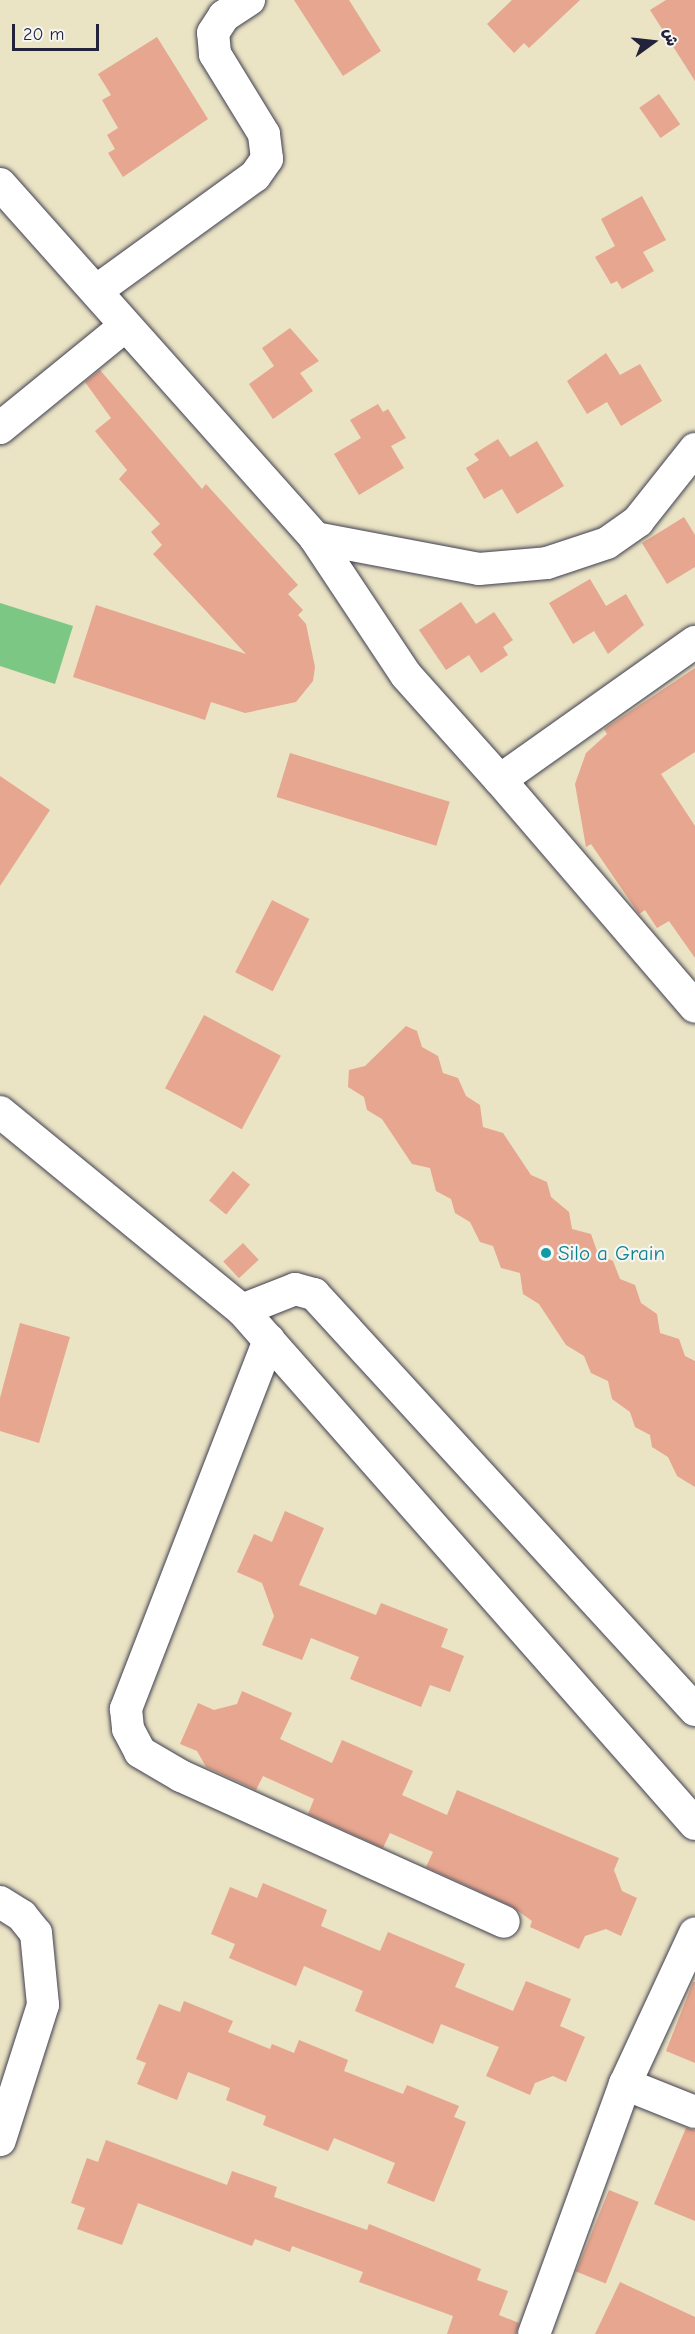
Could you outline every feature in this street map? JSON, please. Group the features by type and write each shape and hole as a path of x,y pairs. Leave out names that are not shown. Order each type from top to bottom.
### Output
{"street":[{"path":"96,291 255,176 267,159 264,135 215,54 213,33 224,16 249,0"},
{"path":"0,184 96,291 124,327 315,538 406,675 500,780 695,1007"},
{"path":"0,428 124,327"},
{"path":"315,538 479,569 547,563 607,543 638,521 695,448"},
{"path":"500,780 695,642"},
{"path":"0,1112 242,1310 695,1824"},
{"path":"242,1310 295,1289 314,1294 695,1710"},
{"path":"269,1340 126,1709 128,1729 140,1752 181,1776 504,1922"},
{"path":"0,1902 22,1916 36,1933 43,2005 0,2140"},
{"path":"534,2334 625,2084 695,1933"},
{"path":"625,2084 695,2112"}],"green space":[{"path":"0,603 73,626 55,684 0,666"}],"building":[{"path":"294,0 349,0 381,51 343,76"},
{"path":"512,0 580,0 529,48 524,43 514,53 487,24"},
{"path":"666,0 695,0 695,81 650,10"},
{"path":"157,37 208,119 123,177 108,153 115,149 107,135 118,128 102,100 111,95 98,74"},
{"path":"659,94 680,124 661,138 639,108"},
{"path":"642,196 666,240 643,252 654,271 622,289 617,281 611,284 595,257 615,246 601,219"},
{"path":"290,328 319,361 300,373 313,391 273,419 249,384 274,366 262,348"},
{"path":"606,353 620,375 640,364 662,401 621,426 607,402 587,414 567,381"},
{"path":"100,370 202,489 206,484 298,585 288,594 303,610 298,615 306,624 315,667 313,681 296,702 245,713 211,702 205,720 73,677 96,605 246,654 153,554 162,545 151,532 160,524 119,479 127,470 95,431 111,418 85,382"},
{"path":"378,404 383,412 388,409 406,438 391,446 404,468 359,495 334,454 361,438 350,420"},
{"path":"498,439 510,457 537,441 564,486 517,514 502,489 484,499 466,468 479,460 474,454"},
{"path":"684,517 695,535 695,567 667,584 642,543"},
{"path":"590,579 606,606 626,594 644,625 608,654 594,631 573,644 549,603"},
{"path":"461,602 476,624 494,612 513,640 503,647 508,655 481,673 469,655 446,670 419,630"},
{"path":"695,668 695,752 661,774 695,826 695,958 669,921 657,928 645,910 639,914 591,844 586,847 575,784 586,753 607,734 604,729"},
{"path":"290,753 450,802 436,846 277,797"},
{"path":"0,776 50,810 0,886"},
{"path":"272,900 309,919 273,991 235,972"},
{"path":"204,1015 281,1056 242,1129 165,1088"},
{"name":"Silo a Grain","path":"406,1026 417,1031 422,1047 438,1056 443,1073 458,1078 466,1096 480,1105 483,1127 503,1133 531,1175 547,1182 551,1197 569,1212 572,1229 591,1234 598,1254 613,1261 620,1279 635,1285 641,1303 657,1314 660,1333 679,1339 685,1356 695,1361 695,1487 677,1476 668,1457 652,1447 650,1435 635,1427 630,1412 612,1399 608,1381 591,1373 584,1356 566,1345 539,1304 523,1294 520,1273 501,1268 493,1246 480,1242 470,1222 455,1213 451,1199 436,1191 430,1168 412,1164 382,1119 367,1110 364,1097 348,1087 349,1070 365,1066"},
{"path":"233,1171 250,1185 226,1214 209,1201"},
{"path":"243,1243 259,1260 239,1278 223,1261"},
{"path":"20,1323 70,1337 39,1443 0,1431 0,1398"},
{"path":"285,1511 324,1528 299,1585 376,1615 381,1603 448,1629 441,1647 464,1656 450,1692 430,1685 421,1707 350,1679 359,1657 311,1638 302,1660 262,1645 274,1616 262,1583 237,1572 254,1534 272,1542"},
{"path":"242,1691 292,1713 280,1739 332,1763 342,1740 413,1771 402,1795 447,1815 457,1790 619,1858 614,1870 622,1891 637,1898 621,1936 606,1929 585,1936 579,1949 530,1927 532,1921 511,1906 426,1867 433,1852 390,1833 383,1848 308,1814 314,1799 263,1776 256,1790 206,1767 197,1751 180,1744 198,1703 214,1710 237,1704"},
{"path":"263,1883 327,1910 321,1926 380,1951 388,1932 465,1964 455,1987 513,2011 526,1981 571,1999 560,2026 585,2037 566,2082 553,2076 535,2083 530,2095 486,2076 499,2047 441,2024 433,2044 355,2011 363,1991 304,1966 296,1986 229,1958 235,1944 211,1934 230,1887 257,1898"},
{"path":"693,1982 695,1982 695,2063 666,2051"},
{"path":"184,2001 233,2021 228,2032 270,2049 272,2044 294,2053 299,2040 348,2060 344,2071 403,2094 407,2085 459,2106 454,2117 466,2122 434,2202 387,2183 395,2163 334,2138 328,2151 263,2125 266,2116 226,2100 230,2088 188,2072 177,2100 137,2084 146,2063 136,2059 159,2004 180,2012"},
{"path":"686,2128 695,2130 695,2221 654,2204"},
{"path":"106,2140 227,2185 232,2171 277,2187 274,2197 367,2230 369,2224 481,2269 477,2280 508,2291 499,2315 519,2323 516,2334 447,2334 453,2316 359,2282 363,2272 292,2246 290,2252 255,2239 252,2246 138,2203 122,2245 77,2229 85,2208 71,2203 87,2158 98,2162"},
{"path":"609,2190 639,2202 606,2284 576,2272"},
{"path":"620,2282 695,2317 695,2334 595,2334"}],"place":[{"name":"Silo a Grain","path":"546,1253"}]}
